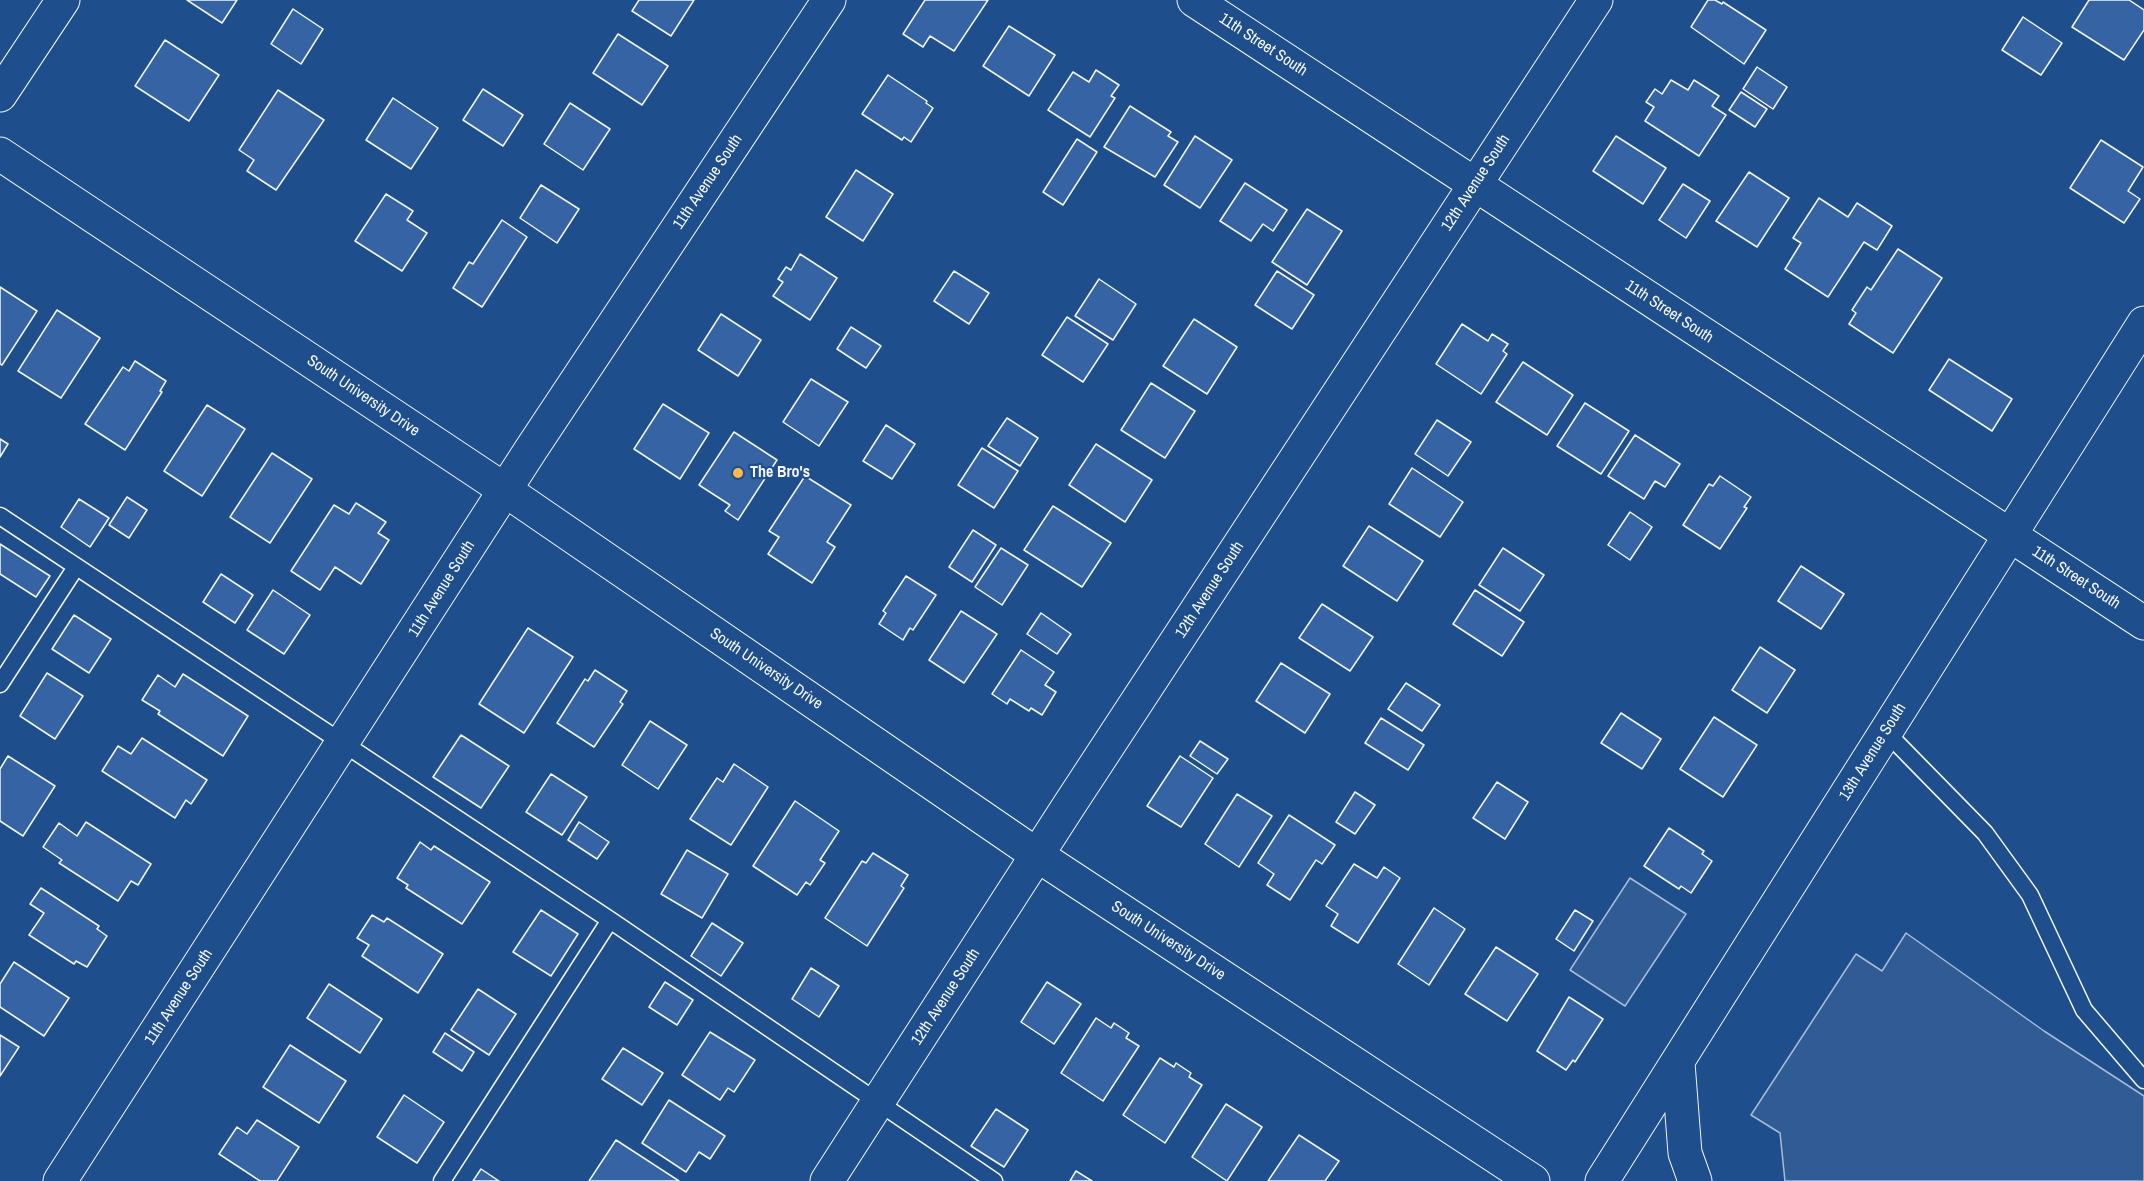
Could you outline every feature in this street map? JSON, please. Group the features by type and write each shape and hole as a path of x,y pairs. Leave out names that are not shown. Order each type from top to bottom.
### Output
{"street":[{"path":"0,95 63,0"},
{"name":"11th Avenue South","path":"60,1181 505,490 829,0"},
{"name":"11th Street South","path":"1194,0 2144,623"},
{"name":"12th Avenue South","path":"827,1181 1037,855 1596,0"},
{"name":"South University Drive","path":"0,154 505,490 1037,855 1533,1181"},
{"name":"13th Avenue South","path":"1602,1181 2144,323"},
{"path":"1678,1063 1685,1153 1695,1181"}],"lane":[{"path":"0,516 609,920 994,1181"},
{"path":"0,684 76,567"},
{"path":"1886,732 1985,833 2030,895 2084,1010 2144,1080"},
{"path":"442,1181 609,920"}],"shaded area":[{"path":"1630,878 1686,914 1625,1006 1570,970"},
{"path":"1906,933 2044,1031 2144,1096 2144,1181 1785,1181 1780,1133 1751,1115 1856,954 1882,971"}],"building":[{"path":"187,0 237,0 222,23"},
{"path":"639,0 694,0 671,36 632,11"},
{"path":"925,0 988,0 954,51 930,36 923,47 903,34"},
{"path":"1708,0 1715,0 1722,4 1723,2 1766,30 1744,64 1691,27"},
{"path":"2089,0 2129,0 2144,10 2144,30 2124,60 2072,27"},
{"path":"293,9 323,29 301,64 271,44"},
{"path":"2023,17 2062,43 2041,75 2002,50"},
{"path":"1009,26 1055,55 1029,96 983,66"},
{"path":"618,34 668,66 642,105 593,73"},
{"path":"165,40 219,75 189,121 135,86"},
{"path":"1757,67 1787,87 1773,109 1743,89"},
{"path":"1096,70 1119,85 1111,96 1115,98 1090,137 1048,110 1073,72 1089,82"},
{"path":"888,75 927,101 926,103 933,108 911,142 904,137 902,140 862,114"},
{"path":"1671,80 1688,90 1694,80 1719,96 1712,106 1726,115 1699,156 1645,121 1654,107 1646,102 1655,89 1662,94"},
{"path":"483,89 523,115 503,146 463,120"},
{"path":"278,90 324,120 276,190 247,171 254,160 239,150"},
{"path":"1741,92 1767,109 1755,127 1729,110"},
{"path":"393,98 438,128 411,169 366,140"},
{"path":"570,103 610,129 583,170 544,144"},
{"path":"1130,106 1171,132 1168,136 1178,142 1155,177 1104,147"},
{"path":"1195,136 1232,160 1200,208 1164,185"},
{"path":"1616,136 1666,168 1643,204 1593,171"},
{"path":"1077,139 1097,152 1063,205 1043,192"},
{"path":"2101,140 2143,167 2128,191 2140,199 2124,223 2070,188"},
{"path":"856,170 893,194 863,241 826,217"},
{"path":"1749,172 1789,198 1757,247 1716,221"},
{"path":"1245,183 1287,210 1273,231 1263,224 1251,241 1220,221"},
{"path":"1683,184 1710,201 1686,238 1659,220"},
{"path":"541,185 579,209 557,243 520,218"},
{"path":"386,194 413,211 407,220 427,233 402,271 355,241"},
{"path":"1819,198 1848,217 1857,203 1892,226 1877,250 1864,242 1828,297 1785,269 1801,243 1793,238"},
{"path":"1307,209 1342,231 1307,285 1272,262"},
{"path":"502,220 527,237 482,307 453,288 469,262 473,264"},
{"path":"1898,249 1942,278 1893,353 1849,324 1856,313 1852,310 1867,287 1871,290"},
{"path":"800,254 837,278 810,320 773,296 783,282 778,279 786,267 791,270"},
{"path":"954,271 989,293 969,324 934,301"},
{"path":"1277,271 1314,295 1292,329 1255,305"},
{"path":"1099,279 1136,304 1113,340 1075,316"},
{"path":"0,287 37,311 2,365 0,364"},
{"path":"57,310 100,338 61,398 18,371"},
{"path":"721,314 761,340 738,376 698,350"},
{"path":"1067,317 1108,344 1083,382 1042,355"},
{"path":"1194,319 1237,347 1207,394 1163,366"},
{"path":"1462,324 1488,341 1492,334 1508,344 1503,351 1507,354 1481,394 1436,364"},
{"path":"851,327 881,346 866,368 837,349"},
{"path":"1949,359 2012,399 1992,431 1929,390"},
{"path":"135,361 166,381 160,391 162,392 125,450 85,424 123,367 129,371"},
{"path":"1523,362 1573,395 1547,435 1496,402"},
{"path":"811,379 848,402 819,446 783,422"},
{"path":"1151,383 1195,411 1165,458 1121,430"},
{"path":"1585,403 1629,431 1601,474 1557,446"},
{"path":"663,404 709,433 680,479 634,449"},
{"path":"207,405 245,429 202,496 164,471"},
{"path":"1007,418 1038,438 1020,466 988,446"},
{"path":"1437,420 1471,442 1448,476 1415,454"},
{"path":"886,425 915,444 892,479 863,461"},
{"name":"The Bro's","path":"734,432 777,460 738,520 725,511 730,505 699,485"},
{"path":"1635,435 1680,464 1665,487 1655,481 1644,499 1608,476"},
{"path":"0,439 8,444 0,457"},
{"path":"1096,444 1152,480 1125,522 1069,485"},
{"path":"982,448 1018,471 994,508 958,485"},
{"path":"272,453 312,479 270,543 230,517"},
{"path":"1412,468 1463,502 1440,537 1389,504"},
{"path":"805,476 851,505 827,542 835,547 812,583 768,554 779,537 769,531"},
{"path":"1720,476 1751,497 1744,507 1747,508 1720,549 1683,525 1709,484 1713,486"},
{"path":"127,497 147,510 129,538 109,525"},
{"path":"79,499 109,518 90,547 61,527"},
{"path":"356,503 386,522 378,533 389,540 361,584 335,567 320,590 291,571 334,505 349,514"},
{"path":"1053,506 1111,543 1082,587 1024,550"},
{"path":"1630,512 1652,527 1630,560 1608,545"},
{"path":"1369,526 1423,561 1397,601 1343,566"},
{"path":"973,530 996,545 972,582 949,567"},
{"path":"0,544 50,576 36,597 0,574"},
{"path":"1001,548 1028,565 1002,605 975,587"},
{"path":"1503,548 1544,575 1520,611 1479,585"},
{"path":"1801,566 1844,594 1821,629 1778,601"},
{"path":"221,574 253,595 235,623 203,602"},
{"path":"906,576 936,595 913,630 910,628 903,640 879,624 886,613 883,611"},
{"path":"273,590 310,615 284,654 247,630"},
{"path":"1475,590 1524,622 1502,656 1453,624"},
{"path":"1322,604 1373,637 1350,671 1299,638"},
{"path":"961,611 997,634 964,683 929,660"},
{"path":"1041,613 1071,634 1057,654 1027,634"},
{"path":"74,615 111,639 89,673 52,649"},
{"path":"528,628 573,657 524,733 479,704"},
{"path":"1760,647 1795,670 1767,713 1732,690"},
{"path":"1021,650 1054,672 1045,685 1056,692 1042,715 1031,708 1029,711 1010,699 1007,704 992,694"},
{"path":"1281,663 1330,694 1305,733 1256,701"},
{"path":"595,670 627,691 620,702 623,704 594,747 557,723 585,679 588,681"},
{"path":"47,673 83,696 55,739 20,716"},
{"path":"183,674 248,716 223,756 158,714 160,711 142,700 158,675 175,687"},
{"path":"1406,683 1440,705 1422,731 1388,709"},
{"path":"1621,713 1661,739 1642,769 1601,743"},
{"path":"1714,717 1757,745 1723,797 1680,769"},
{"path":"1381,718 1424,745 1408,770 1365,743"},
{"path":"650,721 687,745 658,789 622,765"},
{"path":"461,735 509,766 481,808 433,777"},
{"path":"142,738 207,780 191,804 186,800 175,818 102,771 118,746 131,754"},
{"path":"1200,741 1228,759 1217,774 1190,756"},
{"path":"8,756 55,786 23,836 0,821 0,769"},
{"path":"1180,756 1213,778 1181,827 1147,806"},
{"path":"734,764 768,787 731,845 690,819 717,778 723,782"},
{"path":"551,774 587,797 562,835 526,812"},
{"path":"1497,782 1528,802 1505,839 1473,818"},
{"path":"1355,792 1375,805 1355,834 1336,822"},
{"path":"1237,794 1272,816 1239,867 1205,844"},
{"path":"795,801 839,831 820,860 825,863 810,885 806,882 797,895 753,866"},
{"path":"1289,815 1335,845 1322,864 1316,860 1290,900 1267,885 1274,874 1258,863"},
{"path":"86,822 151,864 138,885 131,881 118,901 59,863 62,860 43,847 59,823 77,836"},
{"path":"579,822 609,842 597,859 568,840"},
{"path":"1669,828 1704,851 1702,854 1712,861 1691,893 1681,886 1679,889 1644,866"},
{"path":"420,842 431,850 434,846 490,882 462,924 406,888 408,885 397,878"},
{"path":"687,850 728,874 702,918 661,894"},
{"path":"873,853 908,875 901,886 904,888 867,946 825,918 862,861 866,863"},
{"path":"1354,864 1377,878 1384,867 1400,878 1358,943 1331,926 1338,914 1326,906"},
{"path":"41,888 99,926 97,929 107,936 87,967 76,961 74,964 29,935 44,913 30,904"},
{"path":"1434,908 1465,929 1429,985 1398,964"},
{"path":"541,910 578,934 551,976 513,952"},
{"path":"1575,910 1593,921 1574,951 1556,939"},
{"path":"372,915 384,922 387,918 443,954 418,993 362,956 369,945 357,938"},
{"path":"712,923 743,943 721,976 691,956"},
{"path":"1496,947 1538,974 1507,1021 1465,994"},
{"path":"14,962 69,998 44,1036 0,1007 0,984"},
{"path":"811,968 839,986 819,1017 792,999"},
{"path":"665,982 693,1000 677,1025 649,1007"},
{"path":"1047,982 1081,1004 1054,1044 1021,1022"},
{"path":"329,984 382,1019 360,1053 307,1018"},
{"path":"478,989 516,1014 489,1055 451,1030"},
{"path":"1569,997 1603,1019 1575,1062 1573,1060 1566,1070 1537,1051"},
{"path":"1096,1018 1111,1028 1114,1023 1129,1033 1126,1038 1139,1046 1103,1101 1061,1073"},
{"path":"710,1032 755,1060 734,1092 728,1088 720,1100 682,1075"},
{"path":"445,1033 474,1052 462,1071 433,1052"},
{"path":"0,1035 19,1047 0,1076"},
{"path":"290,1045 346,1081 319,1123 263,1087"},
{"path":"623,1048 663,1073 642,1105 602,1079"},
{"path":"1160,1058 1174,1067 1176,1063 1191,1073 1189,1077 1202,1085 1165,1143 1123,1115"},
{"path":"404,1095 444,1122 417,1163 377,1137"},
{"path":"669,1100 725,1136 710,1159 699,1152 686,1172 642,1143"},
{"path":"1226,1104 1262,1127 1227,1181 1192,1157"},
{"path":"996,1109 1028,1130 1004,1167 971,1146"},
{"path":"257,1120 299,1147 277,1181 260,1181 219,1154 237,1127 247,1134"},
{"path":"1299,1135 1339,1161 1325,1181 1268,1181"},
{"path":"616,1140 679,1181 589,1181"},
{"path":"481,1169 499,1181 473,1181"},
{"path":"1076,1171 1092,1181 1070,1181"}],"place":[{"name":"The Bro's","path":"738,473"}]}
